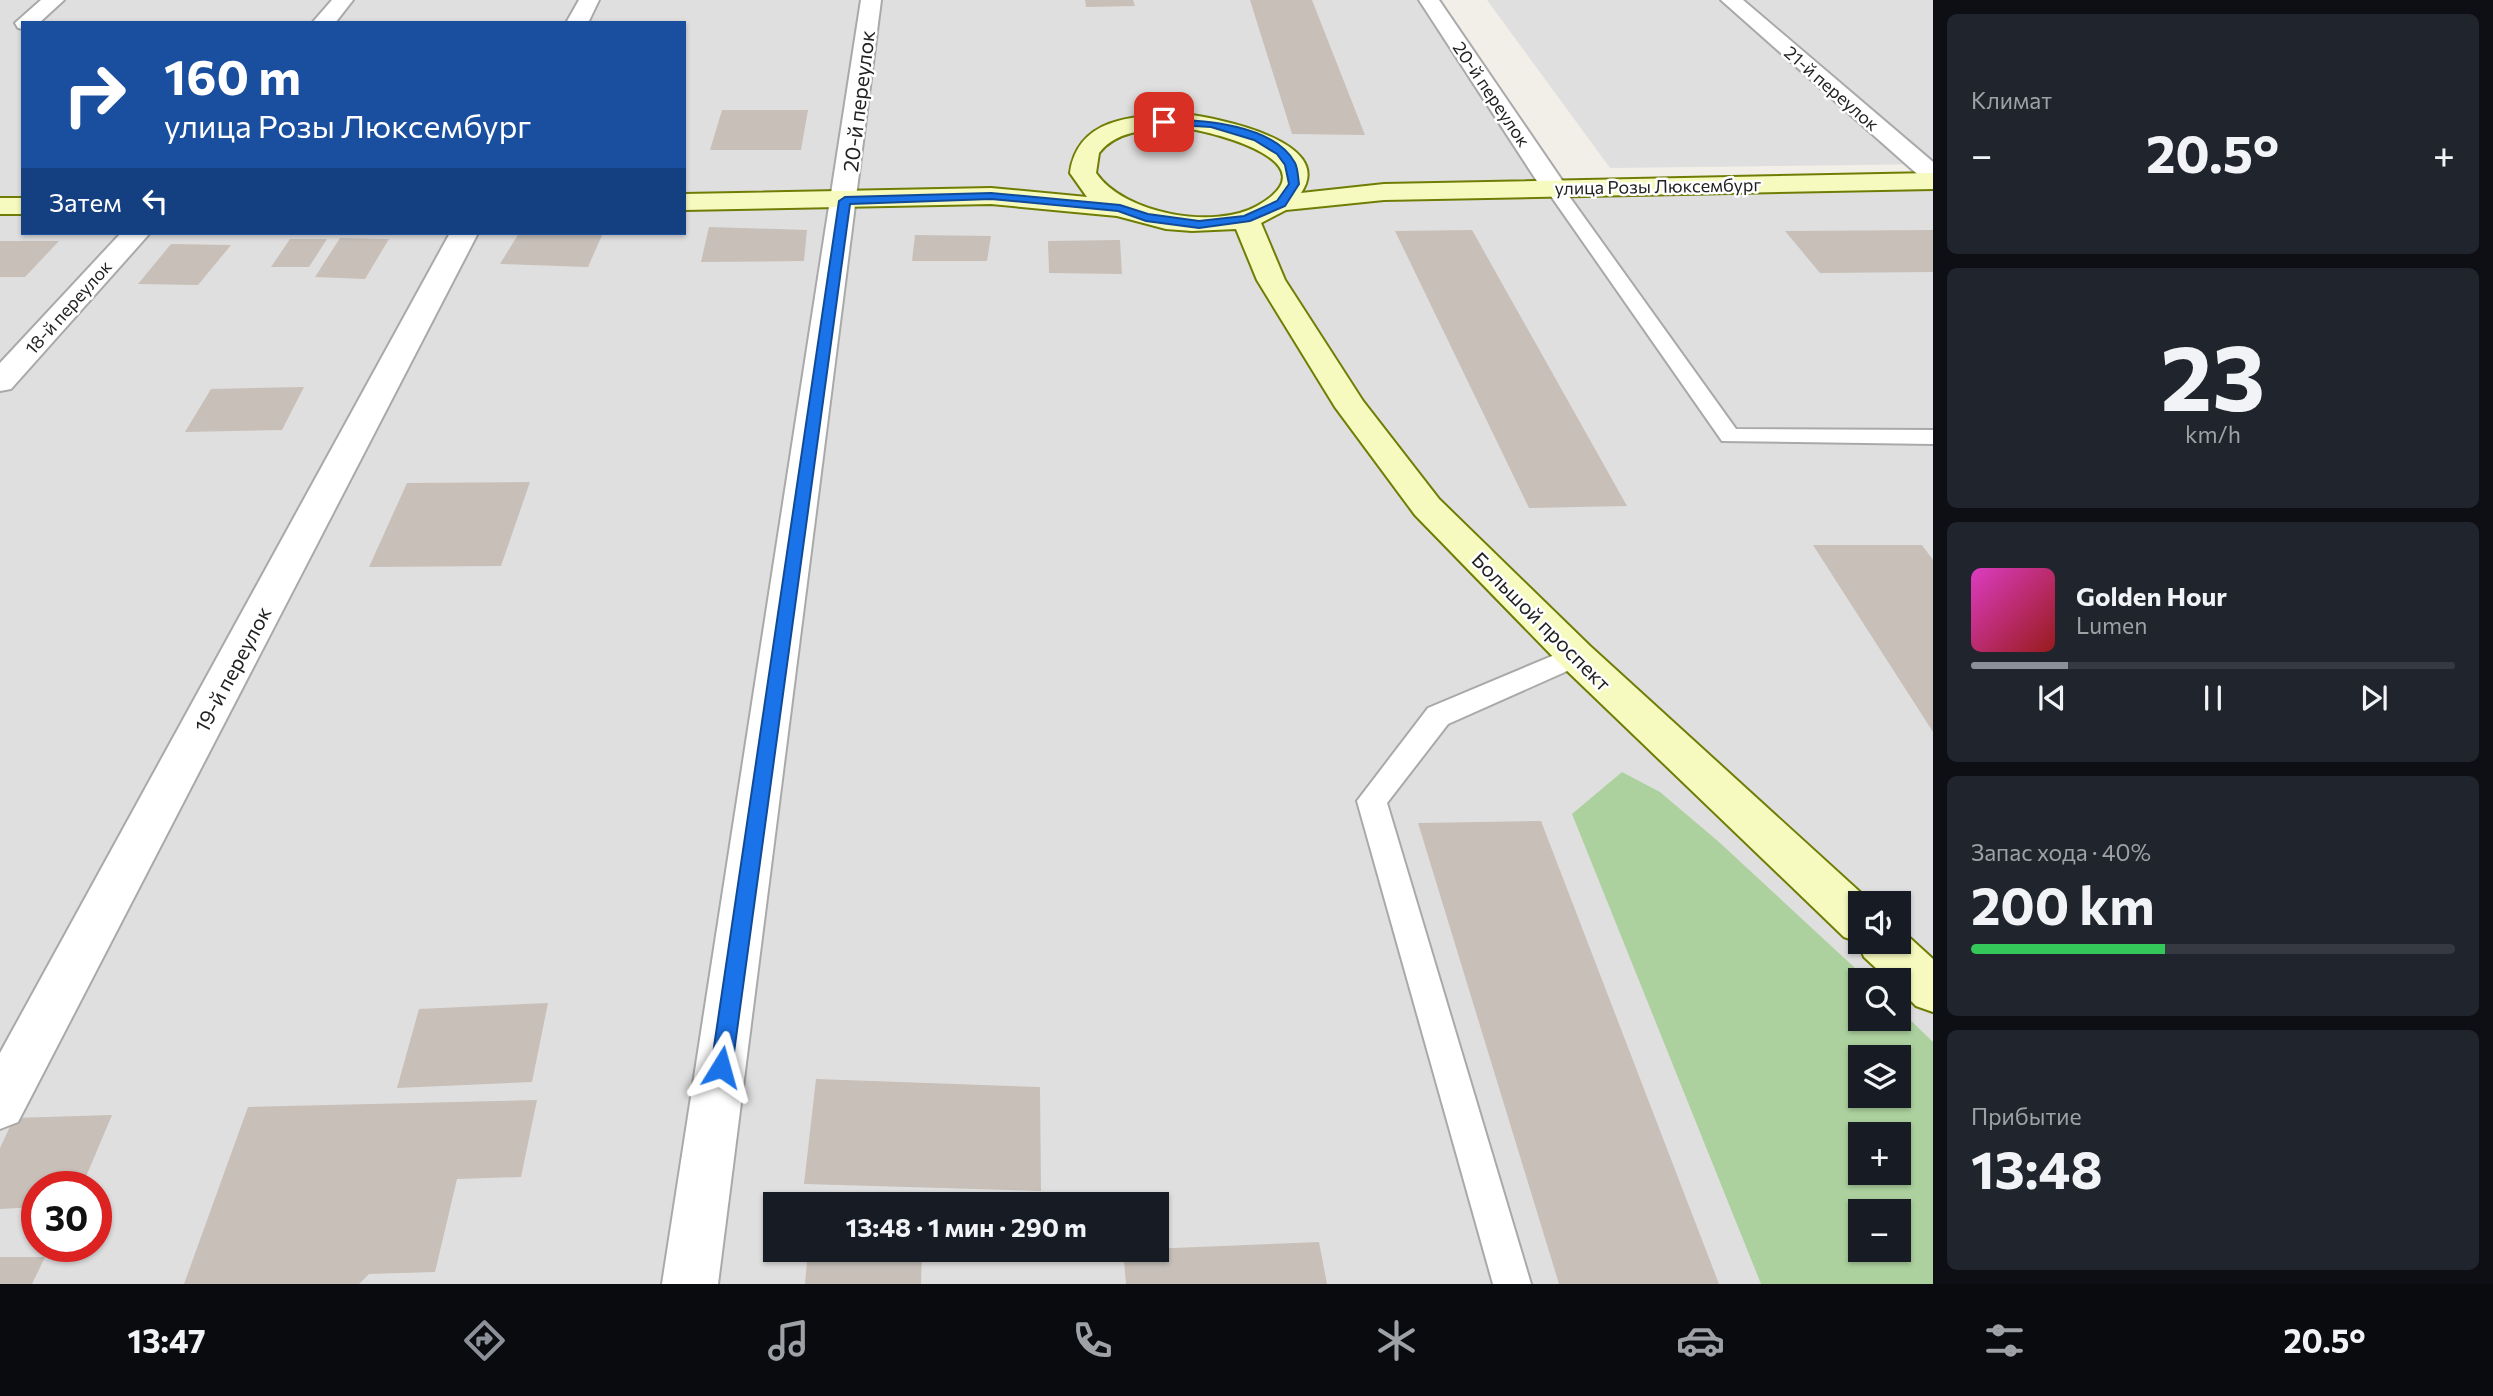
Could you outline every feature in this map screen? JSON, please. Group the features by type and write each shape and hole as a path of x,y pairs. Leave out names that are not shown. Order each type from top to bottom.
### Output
{"street":[{"path":"29,21 54,0"},
{"path":"325,21 343,0"},
{"path":"578,21 589,0"},
{"name":"20-й переулок","path":"690,1284 845,201 871,0"},
{"name":"20-й переулок","path":"1429,0 1555,189"},
{"name":"21-й переулок","path":"1731,0 1933,175"},
{"name":"улица Розы Люксембург","path":"1384,192 1291,164 1281,152 1258,138 1212,124 1185,121 1144,123 1116,131 1097,141 1087,152 1083,173 1101,197 1120,208 1146,217 1199,224 1246,219 1281,203 1384,192 1933,181"},
{"path":"1281,203 1294,184 1291,164"},
{"name":"улица Розы Люксембург","path":"991,196 1083,173"},
{"name":"улица Розы Люксембург","path":"686,202 845,201 991,196 1120,208"},
{"path":"0,206 21,206"},
{"name":"Большой проспект","path":"1246,219 1271,280 1351,407 1427,507 1576,656 1848,911"},
{"name":"Большой проспект","path":"1199,224 1271,280"},
{"name":"18-й переулок","path":"0,382 134,235"},
{"name":"19-й переулок","path":"0,1104 463,235"},
{"path":"1894,954 1933,990"}],"lane":[{"path":"1555,189 1730,436 1933,437"},
{"path":"1512,1284 1372,801 1438,716 1576,656"}],"shaded area":[{"path":"0,0 1429,0 1555,189 1933,183 1933,1284 0,1284"},
{"path":"1487,0 1933,0 1933,164 1610,168"}],"green space":[{"path":"1622,772 1660,792 1719,842 1855,968 1848,968 1848,1031 1911,1031 1911,1021 1933,1042 1933,1284 1761,1284 1572,814"}],"building":[{"path":"1085,0 1133,0 1135,6 1086,7"},
{"path":"1250,0 1312,0 1365,135 1292,134"},
{"path":"722,110 808,110 801,150 710,150"},
{"path":"709,227 807,230 804,261 701,262"},
{"path":"1472,230 1627,506 1529,508 1395,231"},
{"path":"1933,230 1933,272 1820,273 1785,231"},
{"path":"518,235 602,235 588,267 500,264"},
{"path":"915,235 991,236 987,261 912,261"},
{"path":"340,238 389,239 365,279 315,277"},
{"path":"290,239 327,239 309,267 271,267"},
{"path":"1120,240 1122,274 1049,273 1048,241"},
{"path":"0,241 59,241 25,277 0,277"},
{"path":"171,244 231,245 198,285 138,284"},
{"path":"304,387 282,430 185,432 211,389"},
{"path":"530,482 501,566 369,567 407,483"},
{"path":"1813,545 1922,545 1933,560 1933,732"},
{"path":"1541,821 1719,1284 1559,1284 1418,823"},
{"path":"548,1003 532,1082 397,1088 419,1009"},
{"path":"816,1079 1040,1087 1041,1191 804,1184"},
{"path":"537,1100 521,1177 457,1179 435,1272 369,1274 359,1284 184,1284 248,1107"},
{"path":"112,1115 88,1171 21,1171 21,1208 0,1209 0,1148 14,1118"},
{"path":"1319,1242 1327,1284 1126,1284 1124,1262 1169,1262 1169,1248"},
{"path":"0,1257 21,1257 21,1262 43,1262 32,1284 0,1284"},
{"path":"807,1262 922,1262 921,1284 805,1284"}],"route":[{"path":"721,1067 845,201 991,196 1120,208 1146,217 1199,224 1246,219 1281,203 1294,184 1291,164 1281,152 1258,138 1239,130 1212,124 1164,122"}]}
